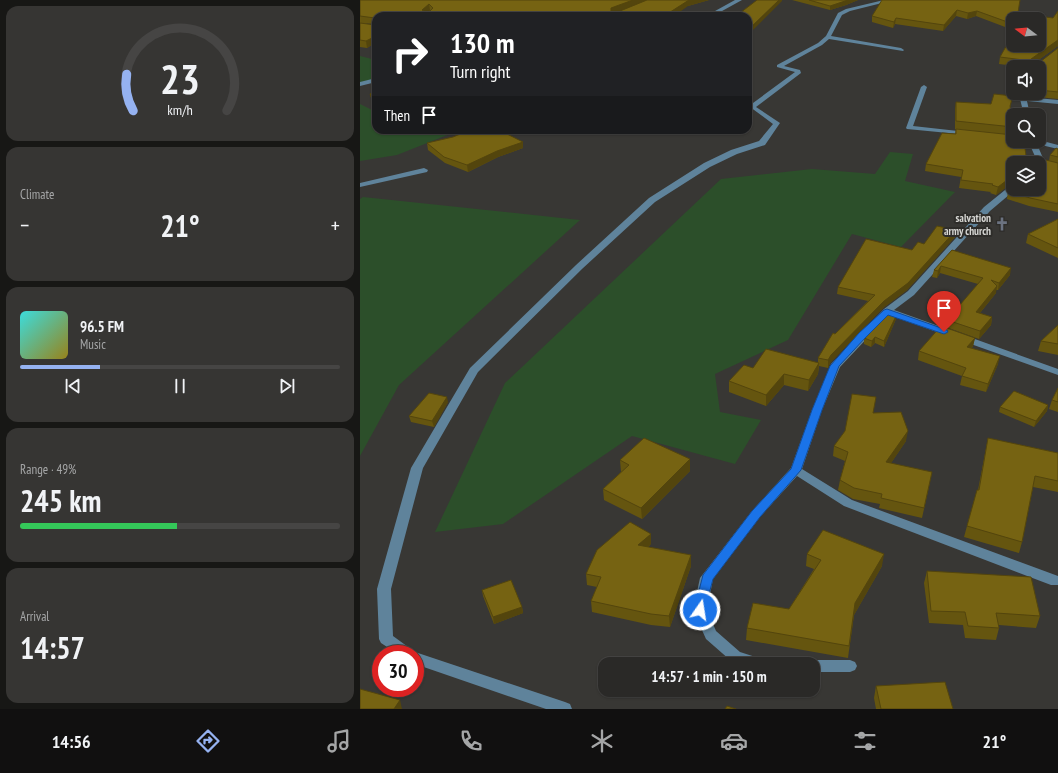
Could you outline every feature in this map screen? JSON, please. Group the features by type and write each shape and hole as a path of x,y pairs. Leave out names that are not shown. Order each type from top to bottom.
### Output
{"street":[{"path":"716,12 739,0"},
{"path":"396,645 386,638 384,590 417,468 474,370 579,267 652,200 707,165 734,152 762,143 777,123 755,110 753,107 755,104 798,74 798,71 779,66 820,44 828,37 840,14 848,10 891,0"},
{"path":"828,37 901,50"},
{"path":"360,84 372,81"},
{"path":"924,87 908,128 976,135"},
{"path":"1046,100 1058,102"},
{"path":"1046,144 1058,147"},
{"path":"1046,166 1058,168"},
{"path":"360,185 424,170"},
{"path":"738,657 711,635 700,610 707,578 756,514 796,470 817,410 835,366 862,335 911,293 987,209 1006,194"},
{"path":"887,312 1058,372"},
{"path":"796,470 848,503 1056,581"},
{"path":"424,661 565,709"},
{"path":"820,666 850,666"}],"green space":[{"path":"360,56 372,59 372,79 360,83"},
{"path":"360,104 372,110 372,134 450,134 397,155 360,161"},
{"path":"890,152 913,154 905,181 955,192 901,247 852,234 788,340 715,374 720,412 761,420 735,464 632,436 503,524 435,532 505,383 721,179 812,169 875,174"},
{"path":"363,197 580,220 399,385 360,456 360,199"}],"building":[{"path":"360,0 633,0 611,8 611,11 620,11 647,0 689,0 670,12 372,12 372,18 360,16","holes":["429,4 433,8 430,11 424,11 422,10"]},
{"path":"757,0 779,0 752,26 752,12 741,12"},
{"path":"809,0 848,0 830,6"},
{"path":"882,0 1020,0 1018,12 1006,12 1006,21 977,11 968,13 957,10 944,25 896,18 894,22 872,16"},
{"path":"1058,11 1058,40 1046,48 1046,17 1053,18"},
{"path":"360,23 372,25 372,38 366,41 360,40"},
{"path":"1006,46 1006,52 1041,52 1031,60 1000,57"},
{"path":"1058,48 1058,92 1046,91 1046,60 1043,60"},
{"path":"994,94 1006,95 1006,100 1012,100 1010,108 1006,108 1006,126 956,121 956,102 991,104"},
{"path":"956,129 1006,134 1006,148 1025,148 1026,156 1006,156 1006,181 998,187 992,185 993,184 961,180 963,170 926,164 942,133 956,134"},
{"path":"460,134 507,134 523,142 497,151 467,165 444,157 427,143"},
{"path":"1056,148 1058,149 1058,157 1050,155"},
{"path":"1046,160 1058,163 1058,204 1024,196 1046,196"},
{"path":"1058,219 1058,248 1028,234"},
{"path":"937,226 956,230 908,283 884,301 831,355 828,360 818,358 833,333 835,334 875,295 838,287 866,239 912,250 918,242 924,244"},
{"path":"952,250 1011,268 999,283 991,280 997,286 976,312 992,317 980,331 947,320 983,278 941,266 938,271 934,270"},
{"path":"890,311 897,314 884,341 875,337 872,341 864,338"},
{"path":"1058,325 1058,344 1041,341"},
{"path":"941,326 975,338 967,347 1000,356 988,384 962,376 966,368 919,351"},
{"path":"766,349 819,363 809,380 784,374 766,395 729,381 744,365 753,368"},
{"path":"1058,388 1058,402 1052,400"},
{"path":"1014,391 1048,405 1036,421 1000,407"},
{"path":"429,393 447,397 432,421 409,416"},
{"path":"852,394 876,397 873,413 901,412 908,431 886,462 932,472 924,508 881,498 882,494 854,488 840,480 848,452 834,446 845,431"},
{"path":"644,438 690,459 641,508 603,489 629,465 620,460"},
{"path":"988,438 1058,453 1058,481 1035,476 1022,542 967,526 977,490 979,490"},
{"path":"630,522 651,534 638,545 691,555 669,616 651,614 591,601 601,577 586,574 597,550"},
{"path":"823,530 884,554 855,603 849,646 747,628 753,603 789,609 821,560 807,554"},
{"path":"927,571 1031,577 1040,616 996,613 999,628 968,626 965,612 931,611"},
{"path":"511,580 522,607 493,617 482,590"},
{"path":"945,682 953,709 881,709 876,686"},
{"path":"360,689 372,692 372,697 389,697 400,700 394,709 360,709"},
{"path":"727,706 736,709 725,709"}],"place":[{"name":"salvation army church","path":"1002,224"}],"route":[{"path":"700,610 707,578 756,514 796,470 817,410 835,366 862,335 887,312 944,332"}]}
